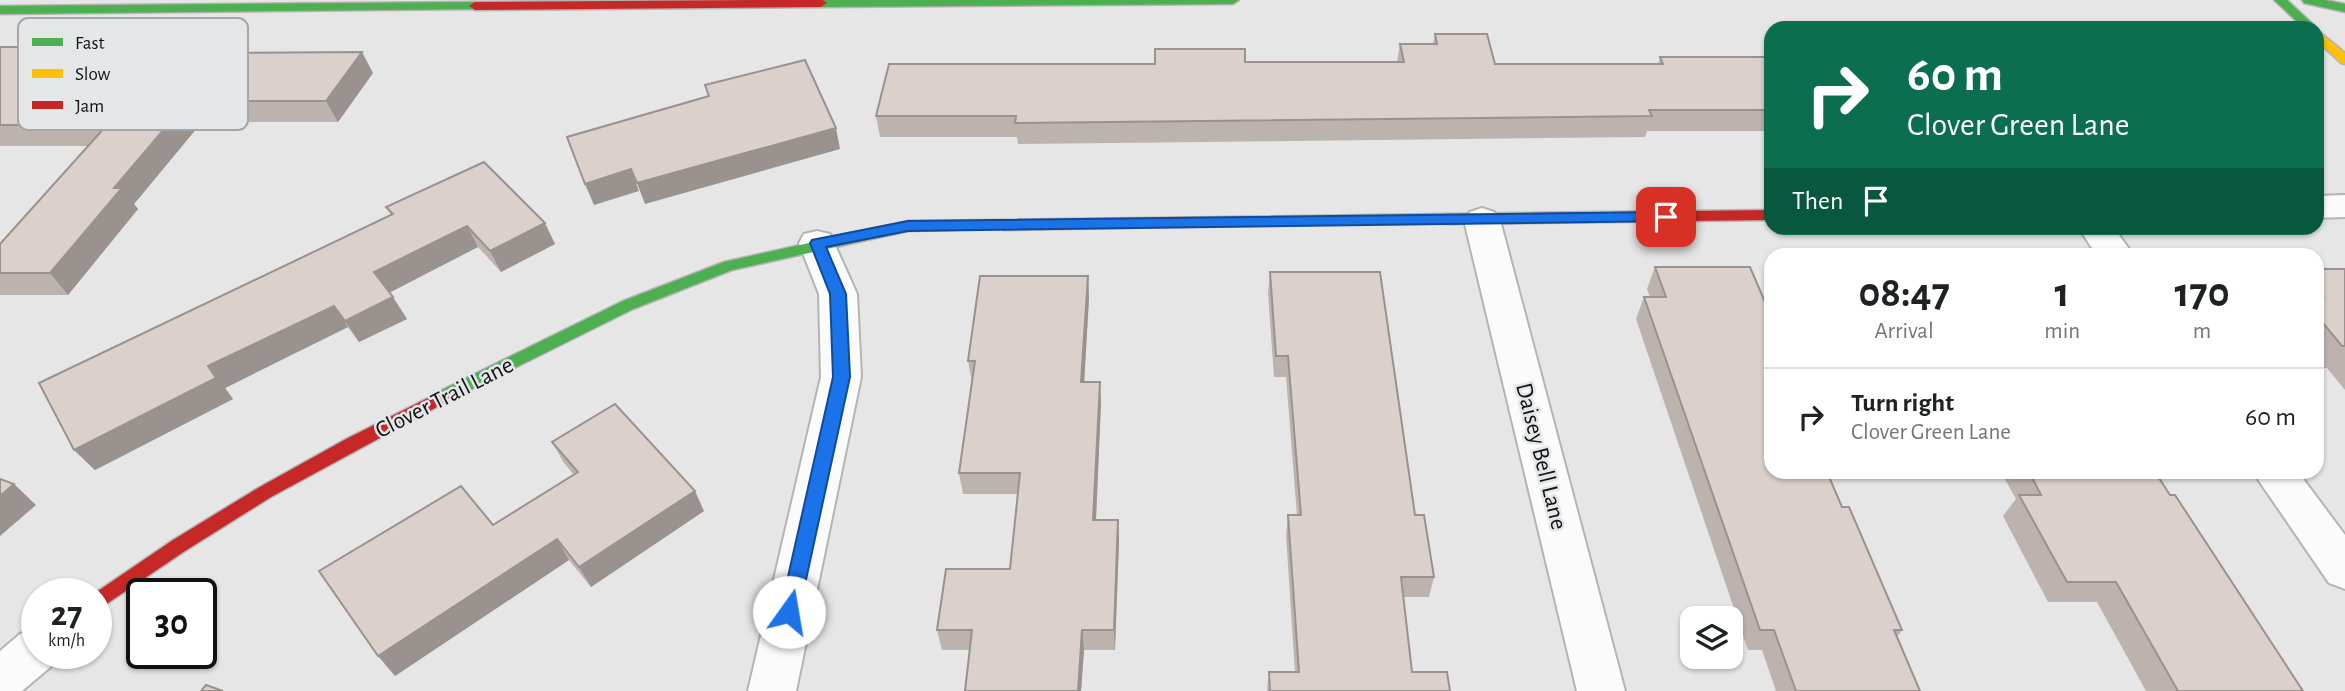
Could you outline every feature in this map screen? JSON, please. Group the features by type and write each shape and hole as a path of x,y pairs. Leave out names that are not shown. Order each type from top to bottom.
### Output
{"street":[{"path":"0,10 1233,0"},
{"path":"2280,0 2303,21"},
{"path":"2308,0 2345,8"},
{"path":"2324,40 2345,60"},
{"path":"2324,207 2345,206"},
{"name":"Clover Trail Lane","path":"112,590 147,563 387,425 670,286 743,261 817,243 908,226 1764,215"},
{"name":"Daisey Bell Lane","path":"1482,220 1601,691"},
{"path":"772,691 841,377 838,294 817,243"},
{"path":"2279,479 2345,570"},
{"path":"0,680 21,662"}],"building":[{"path":"1435,34 1487,34 1495,64 1663,64 1660,57 1764,57 1764,110 1649,110 1652,116 1015,123 1016,116 876,116 889,64 1155,64 1155,49 1245,49 1245,62 1404,62 1400,44 1437,44"},
{"path":"0,47 18,47 18,125 0,125"},
{"path":"362,52 326,101 248,101 248,53"},
{"path":"805,60 836,128 637,183 631,169 585,184 567,137 709,96 705,85"},
{"path":"103,130 163,130 114,188 122,188 50,273 0,273 0,244"},
{"path":"484,162 545,223 490,251 467,226 374,272 393,297 345,321 334,306 208,366 216,378 74,450 39,383 393,214 386,207"},
{"path":"1655,267 1750,267 1764,300 1764,479 1830,479 1842,507 1849,507 1902,630 1894,630 1920,691 1796,691 1774,630 1760,630 1644,297 1666,297"},
{"path":"2324,269 2345,269 2345,346 2342,346 2324,324"},
{"path":"1270,272 1380,272 1415,515 1424,515 1434,577 1401,577 1412,672 1447,672 1450,691 1270,691 1269,672 1299,672 1288,515 1301,515 1288,356 1276,356"},
{"path":"980,276 1088,276 1081,382 1100,382 1093,520 1118,520 1114,630 1082,630 1078,691 965,691 972,630 937,630 946,569 1010,569 1020,473 959,473 975,361 968,361"},
{"path":"615,404 695,491 579,567 557,539 378,656 319,571 461,486 493,525 578,472 552,442"},
{"path":"0,479 14,484 0,496"},
{"path":"2033,479 2160,479 2170,495 2175,495 2303,691 2178,691 2116,582 2067,582 2019,495 2041,495"},
{"path":"206,685 223,691 201,691"}],"traffic: fast":[{"path":"821,3 1233,0"},
{"path":"2280,0 2303,21"},
{"path":"2308,0 2345,8"},
{"path":"0,10 475,6"},
{"path":"442,397 628,305 729,266 908,226 1004,225"}],"traffic: slow":[{"path":"2324,40 2345,60"},
{"path":"1004,225 1448,219"}],"traffic: jam":[{"path":"475,6 821,3"},
{"path":"1448,219 1764,215"},
{"path":"112,591 179,545 264,492 442,397"}],"route":[{"path":"789,612 841,377 838,294 817,243 908,226 1666,217"}]}
